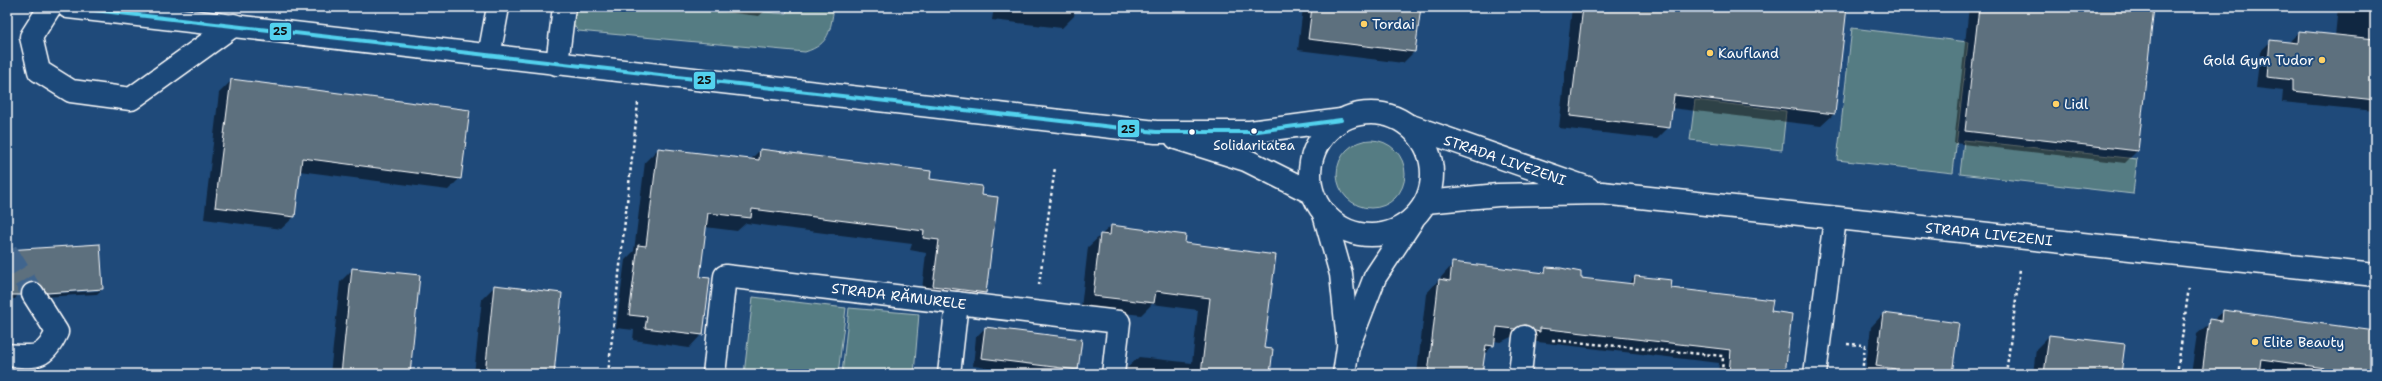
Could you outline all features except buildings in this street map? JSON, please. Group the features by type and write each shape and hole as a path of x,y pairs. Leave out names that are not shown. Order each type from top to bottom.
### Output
{"main road":[{"path":"50,7 31,37 39,71 71,91 131,99 234,25"},
{"path":"68,7 1156,132 1250,132 1341,120 1364,113 1388,115 1409,126 1425,144 1432,163 1432,183 1426,202 1375,277 1348,347 1344,374"},
{"path":"489,56 498,7"},
{"path":"558,64 564,7"},
{"path":"1341,120 1324,134 1314,152 1309,173 1312,193 1324,214 1341,274 1348,347"},
{"name":"STRADA LIVEZENI","path":"1409,126 1602,193"},
{"path":"1156,132 1246,160 1312,193"},
{"name":"STRADA LIVEZENI","path":"1426,202 1498,195 1602,193 1835,219 2375,275"},
{"path":"1324,214 1343,229 1366,236 1391,233 1412,221"},
{"path":"1815,374 1835,219"},
{"name":"STRADA RĂMURELE","path":"714,374 725,276 1119,322 1113,374"},
{"path":"7,355 34,357 50,346 57,332 33,294"},
{"path":"949,374 957,303"},
{"path":"1520,374 1524,338"}],"path":[{"path":"608,374 638,103"},
{"path":"1036,312 1056,167"},
{"path":"2006,374 2020,269"},
{"path":"2177,374 2189,286"},
{"path":"1524,338 1723,356 1722,374"}],"green space":[{"path":"574,7 711,7 786,14 788,7 834,7 830,30 824,41 820,45 805,52 578,31 573,24"},
{"path":"1852,28 1968,42 1953,173 1837,160"},
{"path":"1695,100 1786,111 1782,150 1690,140"},
{"path":"1371,140 1384,143 1395,150 1402,161 1405,174 1402,187 1395,198 1384,205 1371,208 1358,205 1347,198 1340,187 1337,174 1340,161 1347,150 1358,143"},
{"path":"1964,140 2137,159 2133,194 1960,174"},
{"path":"753,297 846,308 838,374 744,374"},
{"path":"849,308 919,314 914,374 842,374"}],"tunnel":[{"path":"7,252 33,294"}],"transit line":[{"name":"25","path":"68,7 1156,132 1250,132 1341,120"}],"place":[{"name":"Tordai","path":"1364,24"},
{"name":"Kaufland","path":"1710,53"},
{"name":"Gold Gym Tudor","path":"2322,60"},
{"name":"Lidl","path":"2056,104"},
{"name":"Solidaritatea","path":"1254,131"},
{"name":"Elite Beauty","path":"2255,342"}]}
